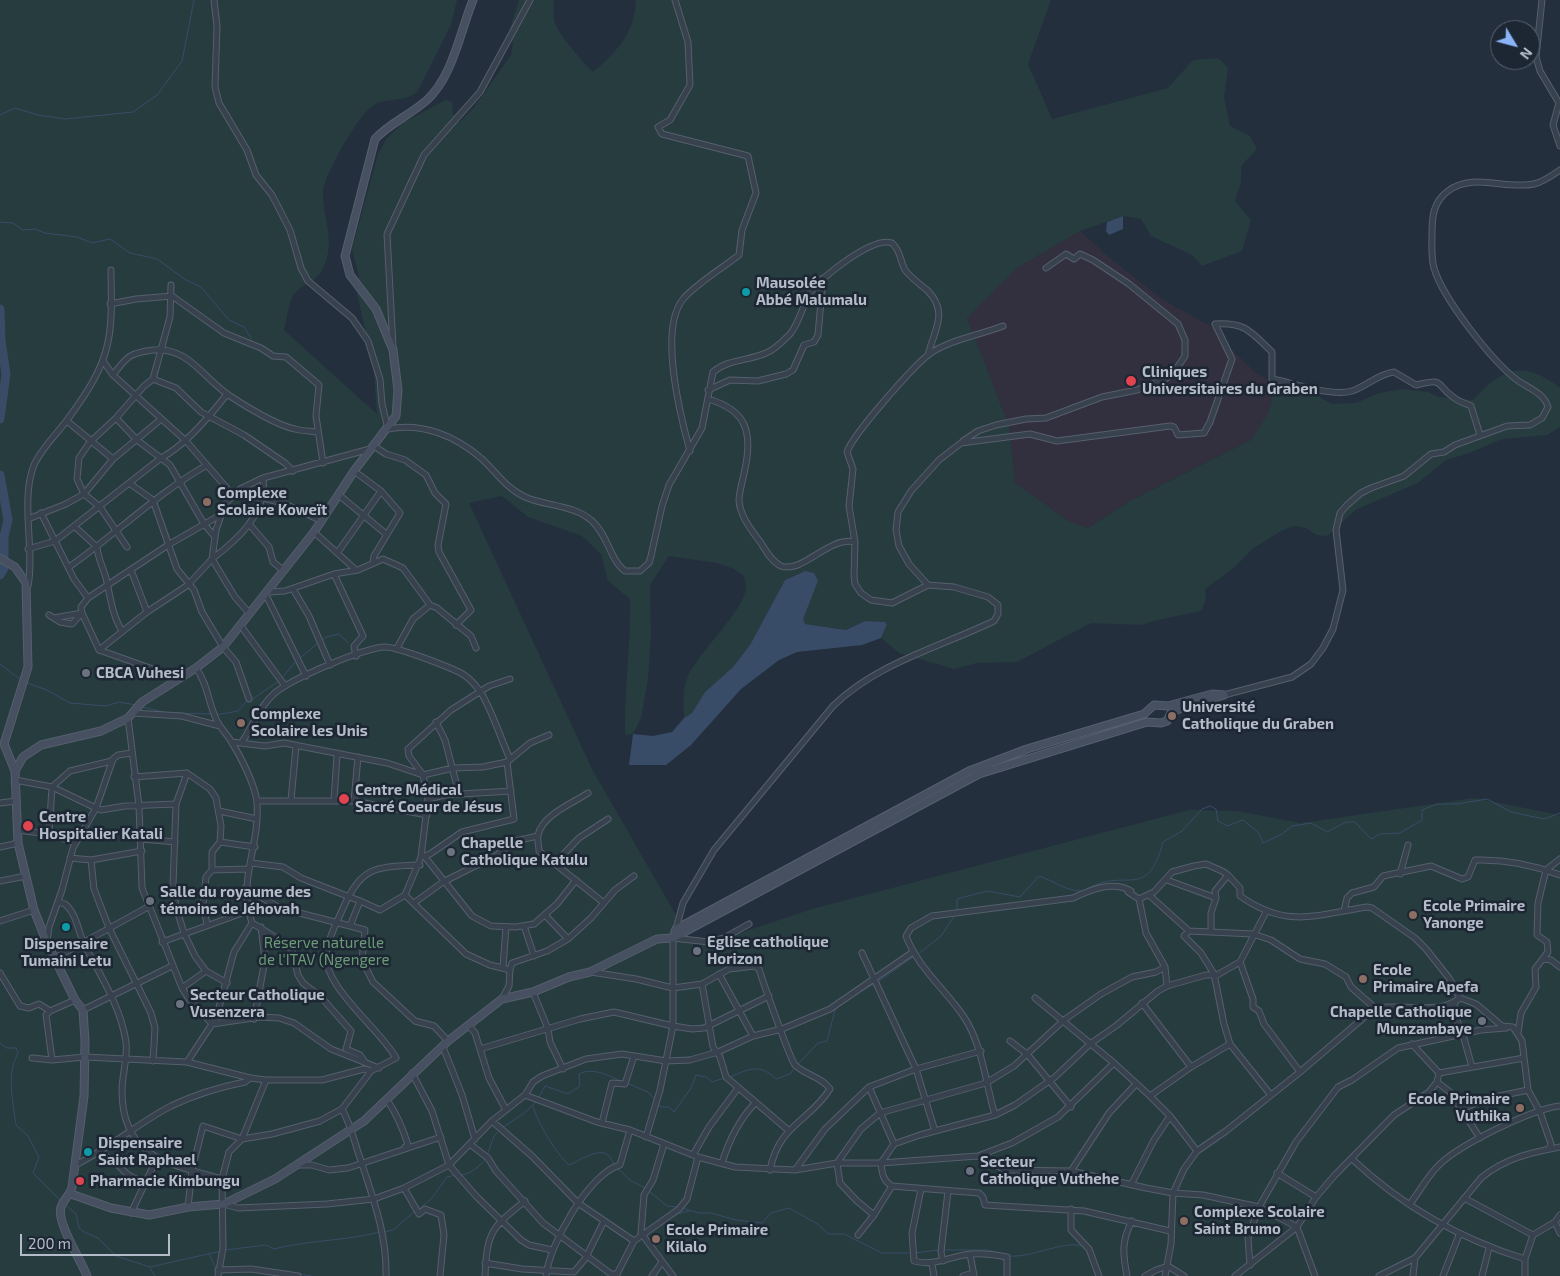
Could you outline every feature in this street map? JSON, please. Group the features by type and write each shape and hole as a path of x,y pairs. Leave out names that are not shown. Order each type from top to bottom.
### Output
{"street":[{"path":"214,0 217,26 215,87 219,103 246,150 256,175 272,195 290,230 303,273 315,289 352,318 368,341 380,379 388,429"},
{"path":"393,350 376,309 350,275 345,256 375,139 384,129 419,106 436,90 458,43 473,0"},
{"path":"14,771 23,756 41,745 101,731 132,713 142,702 196,668 223,647 241,626 282,570 314,532 354,471 388,429 396,416 398,390 393,350 387,234 424,155 480,92 530,0"},
{"path":"675,0 688,42 690,85 670,120 658,127 662,134 748,156 756,193 742,230 739,255 684,298 674,317 671,362 690,451"},
{"path":"1542,0 1536,56 1540,71 1559,103 1553,125 1560,146"},
{"path":"676,929 978,767 1027,749 1144,714 1154,705 1170,709 1224,695 1292,677 1311,664 1323,648 1333,629 1343,590 1336,530 1340,513 1361,493 1404,476 1431,454 1444,452 1455,445 1507,426 1530,425 1542,418 1548,407 1542,396 1517,380 1487,351 1440,282 1434,268 1432,254 1433,212 1440,198 1454,187 1467,183 1482,182 1534,184 1560,170"},
{"path":"388,429 401,426 436,432 453,439 481,459 518,493 544,504 582,514 591,519 611,547 621,568 633,572 640,571 649,563 662,506 670,485 702,428 708,399 710,376 720,366 769,353 794,328 808,298 823,277 882,242 892,243 902,257 906,272 935,299 939,307 940,316 928,355"},
{"path":"928,585 909,564 899,546 896,530 898,512 916,484 939,460 978,431 1026,419 1046,418 1102,397 1137,390 1168,378 1185,356 1185,340 1178,324 1129,284 1094,260 1080,254 1074,259 1066,254 1046,268"},
{"path":"26,595 30,579 28,519 34,465 85,395 103,361 109,341 111,270"},
{"path":"708,390 730,380 758,381 786,374 793,370 804,345 814,342 818,335 821,320 823,277"},
{"path":"127,547 100,507 84,494 77,479 79,458 90,442 153,379 163,349 170,317 171,286"},
{"path":"110,304 136,299 172,296 224,333 261,348 272,356 286,357 319,385 316,405 318,432 324,463"},
{"path":"960,443 1030,434 1057,440 1170,426 1174,427 1178,435 1204,433 1210,422 1232,359 1216,324 1235,322 1252,332 1272,352 1272,379 1334,392 1350,391 1376,378 1394,372 1416,385 1436,381 1452,396 1471,406 1480,435"},
{"path":"646,1137 666,1061 672,1026 673,938 683,904 714,850 833,706 847,692 901,661 994,621 998,614 998,605 988,597 954,587 928,585 892,603 871,600 861,593 855,584 855,542 849,506 852,469 848,458 849,447 884,401 928,355 946,346 1003,326"},
{"path":"113,375 124,360 134,352 163,349 182,355 227,394 294,429 318,432"},
{"path":"103,361 113,375 136,394 160,420 186,441 232,494"},
{"path":"153,379 176,388 209,417 252,440 285,462 293,472"},
{"path":"28,549 55,541 186,441 201,423 209,417 227,394"},
{"path":"708,399 723,404 737,412 746,430 746,466 739,500 746,522 772,559 779,565 795,566 834,544 855,542"},
{"path":"396,416 401,426"},
{"path":"116,418 137,440 170,465 204,524 215,537"},
{"path":"28,519 66,504 84,494 114,459 160,420"},
{"path":"67,421 90,442 114,459"},
{"path":"249,613 235,597 212,559 215,537 222,514 232,494 263,478 293,472 372,447 405,460 426,475 435,493 446,504 438,545 439,552 471,610 456,624"},
{"path":"69,567 97,547 116,529 180,480 207,465"},
{"path":"354,471 381,491 400,513 374,556 373,563"},
{"path":"99,650 122,630 188,585 212,559 232,543 249,524 264,498 263,478"},
{"path":"129,483 153,500 176,569 194,590 202,612 223,647 236,662 249,699"},
{"path":"338,552 381,491"},
{"path":"339,495 386,534"},
{"path":"264,498 284,503 322,521"},
{"path":"41,513 69,567 88,598"},
{"path":"183,676 170,675 99,650 81,607 88,598 168,545 222,514"},
{"path":"249,524 269,547 273,562 282,570"},
{"path":"74,526 97,547 98,560 108,586 116,618 122,630"},
{"path":"314,532 356,570"},
{"path":"2,559 18,570 26,583 29,657 2,743 14,771 18,843 34,910 47,943 75,1000 83,1010 84,1096 71,1194 63,1204 62,1219 66,1233 87,1276"},
{"path":"266,592 293,589 334,574 356,570 383,559 403,568 430,605 437,608 474,640 476,648"},
{"path":"132,570 147,612"},
{"path":"334,574 363,636 354,646 356,656"},
{"path":"293,589 321,641 330,665"},
{"path":"266,592 306,676"},
{"path":"397,648 413,619 430,605"},
{"path":"82,613 72,624 60,622 52,616 82,613"},
{"path":"241,626 284,684"},
{"path":"242,742 265,705 284,684 374,649 397,648 459,672 481,692 508,761 514,819 462,832 423,857"},
{"path":"187,1062 214,1023 227,983 228,968 234,952 252,924 248,910 246,888 255,847 258,801 232,742 214,714 204,680 196,668"},
{"path":"207,924 203,905 206,877 212,870 250,866 283,867 301,878 380,910 406,895 423,857 428,799 423,775 410,756 408,749 436,722 489,686 510,679"},
{"path":"673,938 980,774 1147,722 1166,721 1170,709"},
{"path":"132,713 182,716 220,726"},
{"path":"132,713 132,753 142,838 140,875 148,907 172,966 189,999 214,1023 254,1019 260,1016 272,1017 294,1023 331,1049 379,1068"},
{"path":"1144,714 1147,722"},
{"path":"436,722 441,730 459,794"},
{"path":"232,742 265,746 284,743 337,755 387,763 423,775 453,768 483,767 508,761 530,743 549,735"},
{"path":"291,800 296,746"},
{"path":"47,943 49,927 75,843 96,808 112,761 118,755 132,753"},
{"path":"334,800 337,755"},
{"path":"354,801 358,757"},
{"path":"49,834 52,787 70,772 112,761"},
{"path":"134,777 187,773 210,789 216,798 219,812 220,842 211,856 212,870"},
{"path":"187,773 176,804 173,885 184,932 195,956 206,971 227,983"},
{"path":"15,780 52,787 102,810 176,804"},
{"path":"428,799 459,794 511,791"},
{"path":"588,793 556,813 543,826 538,836 539,851 604,903"},
{"path":"0,803 16,801"},
{"path":"258,801 354,801 427,815"},
{"path":"219,812 257,819"},
{"path":"555,863 568,847 608,818"},
{"path":"17,830 49,834 75,843"},
{"path":"414,902 443,882 497,855 515,841 538,836"},
{"path":"142,838 175,842"},
{"path":"220,842 255,847"},
{"path":"0,847 18,843"},
{"path":"1400,874 1408,845"},
{"path":"70,858 91,860 142,851"},
{"path":"423,857 472,916 490,926 506,927 534,924 557,904 576,880"},
{"path":"1344,911 1347,898 1352,893 1374,887 1383,876 1400,874 1420,867 1431,866 1462,879 1468,877 1475,860 1485,862 1507,859 1560,875"},
{"path":"1518,1033 1521,1013 1536,987 1535,969 1548,952 1547,942 1537,935 1538,902 1546,870 1560,859"},
{"path":"91,860 94,889 109,928 136,982 154,1025 153,1062"},
{"path":"1139,899 1149,895 1167,880 1172,872 1206,864 1228,875 1240,888 1240,896 1266,912 1293,918 1304,918 1372,908 1415,938 1449,978 1460,998 1476,1004 1496,1023 1506,1028"},
{"path":"188,1207 192,1170 203,1126 242,1139 272,1134 320,1121 342,1109 371,1071 396,1058 390,1046 366,1019 356,1012 337,986 326,961 326,950 348,896 363,875 379,869 420,865"},
{"path":"1211,931 1211,912 1216,898 1215,891 1228,875"},
{"path":"0,881 26,876"},
{"path":"224,1204 294,1167 352,1128 387,1100 448,1041 502,998 510,986 512,963 534,956 568,939 615,890 634,876"},
{"path":"1167,880 1216,898"},
{"path":"995,1115 986,1082 981,1051 964,1018 915,954 906,936 911,928 932,916 1073,898 1092,889 1112,886 1127,888 1131,891 1128,892 1139,899 1146,932 1165,967 1167,986"},
{"path":"246,888 280,908 365,930 362,960 374,982 415,1021 434,1026 448,1041"},
{"path":"406,895 466,954 490,965 510,970"},
{"path":"1149,895 1189,931 1253,934 1271,940 1300,959 1324,963 1335,969 1375,1008"},
{"path":"350,926 360,901"},
{"path":"58,902 70,908 82,942 112,997 126,1044 122,1100 132,1132 140,1146 157,1158 222,1179"},
{"path":"55,958 148,907"},
{"path":"0,921 34,910"},
{"path":"162,942 184,932 248,910"},
{"path":"1170,1231 1072,1209 985,1205 983,1197 979,1193 922,1190 892,1186 886,1182 883,1176 881,1163 894,1144 995,1115 1028,1097 1050,1081 1090,1044 1118,1025 1142,1003 1167,986 1214,974 1218,975 1240,962 1266,912"},
{"path":"544,915 568,939"},
{"path":"252,924 261,927 292,950 298,975 303,983 321,997 351,1031 346,1049 360,1055 364,1062"},
{"path":"502,998 533,992 569,977 590,972 657,939 673,938 709,942 724,938 749,924"},
{"path":"524,926 534,956"},
{"path":"254,1019 266,960 261,927"},
{"path":"503,967 506,927"},
{"path":"1189,931 1184,936 1200,953 1214,974 1230,1044 1270,1094"},
{"path":"862,953 916,1069 935,1131"},
{"path":"71,1194 131,1213 149,1215 188,1207 224,1204 238,1208 327,1204 374,1199 404,1188 449,1165 492,1121 525,1096 533,1082 563,1068 586,1059 622,1054 666,1061 690,1060 718,1052 753,1036 782,1029 830,1009 876,982 915,954"},
{"path":"1543,959 1551,960 1560,967"},
{"path":"1240,962 1253,999 1253,1007 1259,1011 1264,1024 1300,1072"},
{"path":"83,1010 112,997 136,982 172,966"},
{"path":"590,972 636,979 673,988 702,984 729,969 755,966 759,969 797,1066 811,1076 826,1083 830,1089 804,1118 788,1130 776,1150 770,1170"},
{"path":"874,1215 857,1202 840,1183 837,1163 861,1128 880,1113 986,1082 1008,1070 1064,1020 1101,994 1132,977 1156,972 1165,967"},
{"path":"182,988 206,971"},
{"path":"0,973 20,1006 29,1008 39,1004 50,1011"},
{"path":"718,974 741,1010 753,1036"},
{"path":"702,984 713,1047 718,1052 726,1077 788,1130"},
{"path":"533,992 548,1029 550,1042 563,1068"},
{"path":"480,1049 614,1012 692,1029 710,1026 769,996"},
{"path":"1035,998 1064,1020 1150,1096 1170,1116 1197,1151"},
{"path":"1165,1276 1168,1266 1173,1193 1184,1169 1197,1151 1226,1131 1270,1094 1300,1072 1375,1008 1391,1005 1432,1007 1455,1002 1460,998"},
{"path":"52,1060 46,1015 50,1011 75,1000"},
{"path":"1455,1002 1453,1010 1463,1035 1472,1067"},
{"path":"1142,1003 1192,1067"},
{"path":"469,1026 475,1032 496,1094 506,1110"},
{"path":"1250,1265 1248,1238 1259,1207 1277,1173 1308,1125 1338,1087 1352,1080 1392,1050 1481,1030 1513,1027 1522,1041 1528,1090 1540,1112 1551,1144 1549,1149"},
{"path":"1010,1041 1027,1054 1071,1107"},
{"path":"1150,1096 1230,1044"},
{"path":"1412,1044 1439,1073"},
{"path":"442,1047 462,1095 474,1139"},
{"path":"795,1170 825,1129 870,1087 916,1069 981,1051"},
{"path":"602,1123 612,1083 626,1083 634,1056"},
{"path":"32,1058 52,1060 85,1057 153,1062 187,1062 250,1078 266,1080 322,1080 364,1069 371,1071"},
{"path":"1439,1073 1524,1058"},
{"path":"525,1096 602,1123 630,1130 696,1156 722,1163 770,1170 795,1170 837,1163 881,1163 978,1156 1012,1143 1058,1117 1071,1107 1114,1063"},
{"path":"1235,1276 1297,1227 1316,1197 1394,1115 1429,1092 1437,1082 1439,1073"},
{"path":"412,1074 432,1111 449,1165 460,1179 529,1246 552,1250"},
{"path":"75,1165 101,1152 182,1101 203,1093 245,1082 250,1078"},
{"path":"266,1080 242,1139 229,1152 222,1179 224,1204 222,1251 218,1264 218,1273 251,1269 298,1276"},
{"path":"1437,1082 1450,1092 1480,1138"},
{"path":"1071,1171 1110,1113 1136,1084"},
{"path":"870,1087 894,1144"},
{"path":"471,1144 487,1157 496,1171 525,1201 543,1224 615,1275 632,1240 680,1207 686,1199 696,1156 709,1127 738,1088"},
{"path":"1461,1109 1490,1098 1528,1090"},
{"path":"387,1100 395,1111 406,1137 408,1145 403,1149"},
{"path":"722,1163 730,1139 745,1114 755,1103"},
{"path":"1410,1204 1439,1165 1454,1152 1507,1124 1560,1106"},
{"path":"342,1109 352,1128 382,1226 386,1275"},
{"path":"1131,1184 1154,1140 1170,1116"},
{"path":"492,1121 578,1203 632,1240"},
{"path":"546,1274 552,1250 558,1236 578,1203 612,1167 620,1165 630,1130"},
{"path":"294,1167 304,1164 329,1170 348,1168 361,1162 440,1137"},
{"path":"664,1144 653,1180 647,1189 641,1234 673,1276"},
{"path":"1379,1276 1416,1258 1481,1178 1503,1163 1530,1152 1560,1147"},
{"path":"101,1152 113,1160 127,1174 145,1184"},
{"path":"978,1156 988,1163 1006,1170 1071,1171 1173,1193 1196,1193 1259,1207 1297,1227 1315,1276"},
{"path":"131,1213 157,1158"},
{"path":"1352,1159 1375,1180 1441,1226 1488,1248 1525,1259"},
{"path":"1277,1173 1316,1197"},
{"path":"858,1235 874,1215 892,1186"},
{"path":"404,1188 419,1214 425,1209 441,1215 444,1235 440,1276"},
{"path":"922,1190 912,1233 912,1248 917,1262 932,1264 970,1254 1007,1257 1007,1276"},
{"path":"943,1260 942,1245 948,1191"},
{"path":"1464,1198 1533,1235"},
{"path":"485,1276 490,1234 502,1220 525,1201"},
{"path":"1072,1209 1071,1230 1089,1250 1099,1276"},
{"path":"1525,1276 1525,1259 1533,1235 1555,1222 1560,1215"},
{"path":"486,1263 546,1274 574,1272 586,1256 604,1221"},
{"path":"1127,1276 1122,1250 1125,1234 1132,1222"},
{"path":"1555,1222 1560,1233"},
{"path":"1443,1276 1459,1235"},
{"path":"1482,1276 1488,1248"},
{"path":"963,1276 973,1275 970,1254"},
{"path":"1413,1276 1416,1258"},
{"path":"652,1276 662,1262"},
{"path":"932,1264 934,1276"},
{"path":"1145,1276 1168,1266"},
{"path":"1168,1266 1184,1276"}],"shaded area":[{"name":"Cliniques Universitaires du Graben","path":"1080,231 1110,258 1163,300 1212,327 1223,341 1256,373 1276,384 1268,415 1251,440 1130,501 1088,528 1070,522 1015,483 1009,426 967,318 1017,268"}],"green space":[{"name":"Réserve naturelle de l'ITAV (Ngengere","path":"0,0 457,0 451,25 417,92 405,98 382,102 371,107 350,134 335,161 323,192 329,238 325,264 318,276 299,290 291,299 284,330 377,414 373,363 357,294 359,276 352,249 378,154 387,138 404,122 446,100 452,102 453,114 460,122 475,106 511,55 513,43 509,31 519,0 554,0 554,18 559,32 593,72 610,57 623,41 632,22 636,0 1051,0 1028,64 1052,119 1168,88 1193,60 1218,58 1228,68 1224,97 1230,126 1250,136 1257,149 1241,166 1241,182 1235,201 1251,220 1242,251 1202,266 1192,255 1151,236 1141,219 1123,216 1080,231 1017,268 967,318 1009,426 1015,483 1070,522 1088,528 1130,501 1251,440 1268,414 1276,384 1311,392 1332,404 1356,403 1379,393 1403,389 1428,392 1439,397 1473,400 1494,380 1504,374 1514,371 1525,371 1535,373 1560,388 1560,427 1547,435 1502,439 1469,453 1446,460 1418,483 1357,509 1327,536 1316,535 1306,528 1294,526 1283,530 1252,549 1236,566 1205,589 1206,600 1201,611 1142,625 1091,623 1017,662 977,663 954,669 899,653 881,638 887,624 885,622 865,621 846,630 805,624 802,619 818,581 802,572 785,580 750,645 733,667 705,692 692,713 684,718 684,691 688,676 702,654 738,607 744,596 746,586 744,576 734,569 717,563 669,556 650,585 651,636 648,679 641,718 633,734 625,735 630,599 608,581 601,554 582,536 528,517 502,496 469,503 592,769 695,948 812,909 1189,810 1237,811 1301,823 1474,798 1560,815 1560,1276 0,1276"}],"water":[{"path":"1123,216 1123,229 1109,235 1106,231 1107,222"},
{"path":"805,571 814,573 818,581 803,619 805,624 846,630 865,621 885,622 887,624 881,638 862,645 797,652 779,660 741,689 691,745 666,765 629,765 633,734 653,736 672,732 684,718 692,713 705,692 733,667 750,645 785,580"}],"waterway":[{"path":"0,115 15,108 38,115 65,119 133,112 157,95 182,61 194,0"},
{"path":"0,222 13,223 23,230 35,229 45,233 77,237 92,243 110,239 130,253 157,259 186,280 201,287 229,320 244,327 251,338"},
{"path":"0,309 1,341 6,374 0,419"},
{"path":"0,475 8,520 4,537 4,568 0,575"},
{"path":"321,641 326,637 339,634 348,643"},
{"path":"300,658 318,643"},
{"path":"282,678 297,660"},
{"path":"0,664 21,680"},
{"path":"251,700 279,681"},
{"path":"27,683 47,690 70,703 106,706 119,702 136,705"},
{"path":"216,715 238,711 247,701"},
{"path":"142,707 168,713"},
{"path":"172,713 212,714"},
{"path":"1089,888 1102,882 1134,880 1143,877 1150,872 1157,860 1163,842 1182,831 1202,809 1210,806 1216,809 1218,821 1227,826 1243,820 1258,832 1263,843 1282,834 1292,826 1311,823 1327,832 1346,822 1355,822 1371,839 1380,834 1400,833 1422,820 1422,810 1437,804 1457,804 1487,799 1511,812 1544,819 1560,813"},
{"path":"957,912 957,899 987,891 1020,897 1039,876 1065,888 1081,891"},
{"path":"917,955 941,936 955,915"},
{"path":"878,982 913,957"},
{"path":"856,994 874,984"},
{"path":"798,1064 818,1043 827,1041 835,1010 838,1006"},
{"path":"0,1043 7,1048 16,1048 18,1053 12,1070 12,1097 16,1125 28,1136 39,1157 33,1173 61,1201"},
{"path":"730,1077 749,1070 759,1069 776,1079 790,1074 795,1067"},
{"path":"538,1099 545,1086 568,1094 580,1086 579,1074 584,1072 600,1073 621,1081"},
{"path":"657,1103 661,1107 669,1107 674,1112 691,1088 696,1075 706,1077 712,1082 724,1078"},
{"path":"627,1083 648,1092 655,1100"},
{"path":"502,1128 523,1114 536,1102"},
{"path":"533,1106 548,1138 569,1165 589,1155 605,1153 615,1166"},
{"path":"487,1156 494,1136 499,1131"},
{"path":"460,1175 474,1170 485,1160"},
{"path":"618,1169 631,1181 645,1188"},
{"path":"419,1209 431,1199 447,1177 456,1175"},
{"path":"649,1191 667,1206 679,1207"},
{"path":"66,1205 76,1214 79,1228 98,1238 116,1256 150,1267 221,1251"},
{"path":"682,1208 736,1220 762,1223 771,1213 789,1208 816,1223 829,1234 844,1234 882,1253 911,1253"},
{"path":"384,1232 393,1230 415,1211"},
{"path":"652,1232 677,1214 689,1211"},
{"path":"225,1250 266,1245 274,1249 380,1232"},
{"path":"1009,1256 1018,1256 1066,1245 1084,1246"},
{"path":"915,1253 939,1250"},
{"path":"943,1250 987,1250 1000,1253"},
{"path":"209,1254 216,1269"},
{"path":"150,1268 155,1276"},
{"path":"299,1274 311,1276"}],"place":[{"name":"Mausolée Abbé Malumalu","path":"746,292"},
{"name":"Cliniques Universitaires du Graben","path":"1131,381"},
{"name":"Complexe Scolaire Koweït","path":"207,502"},
{"name":"CBCA Vuhesi","path":"86,673"},
{"name":"Université Catholique du Graben","path":"1172,716"},
{"name":"Complexe Scolaire les Unis","path":"241,723"},
{"name":"Centre Médical Sacré Coeur de Jésus","path":"344,799"},
{"name":"Centre Hospitalier Katali","path":"28,826"},
{"name":"Chapelle Catholique Katulu","path":"451,852"},
{"name":"Salle du royaume des témoins de Jéhovah","path":"150,901"},
{"name":"Ecole Primaire Yanonge","path":"1413,915"},
{"name":"Dispensaire Tumaini Letu","path":"66,927"},
{"name":"Eglise catholique Horizon","path":"697,951"},
{"name":"Ecole Primaire Apefa","path":"1363,979"},
{"name":"Secteur Catholique Vusenzera","path":"180,1004"},
{"name":"Chapelle Catholique Munzambaye","path":"1482,1021"},
{"name":"Ecole Primaire Vuthika","path":"1520,1108"},
{"name":"Dispensaire Saint Raphael","path":"88,1152"},
{"name":"Secteur Catholique Vuthehe","path":"970,1171"},
{"name":"Pharmacie Kimbungu","path":"80,1181"},
{"name":"Complexe Scolaire Saint Brumo","path":"1184,1221"},
{"name":"Ecole Primaire Kilalo","path":"656,1239"}]}
